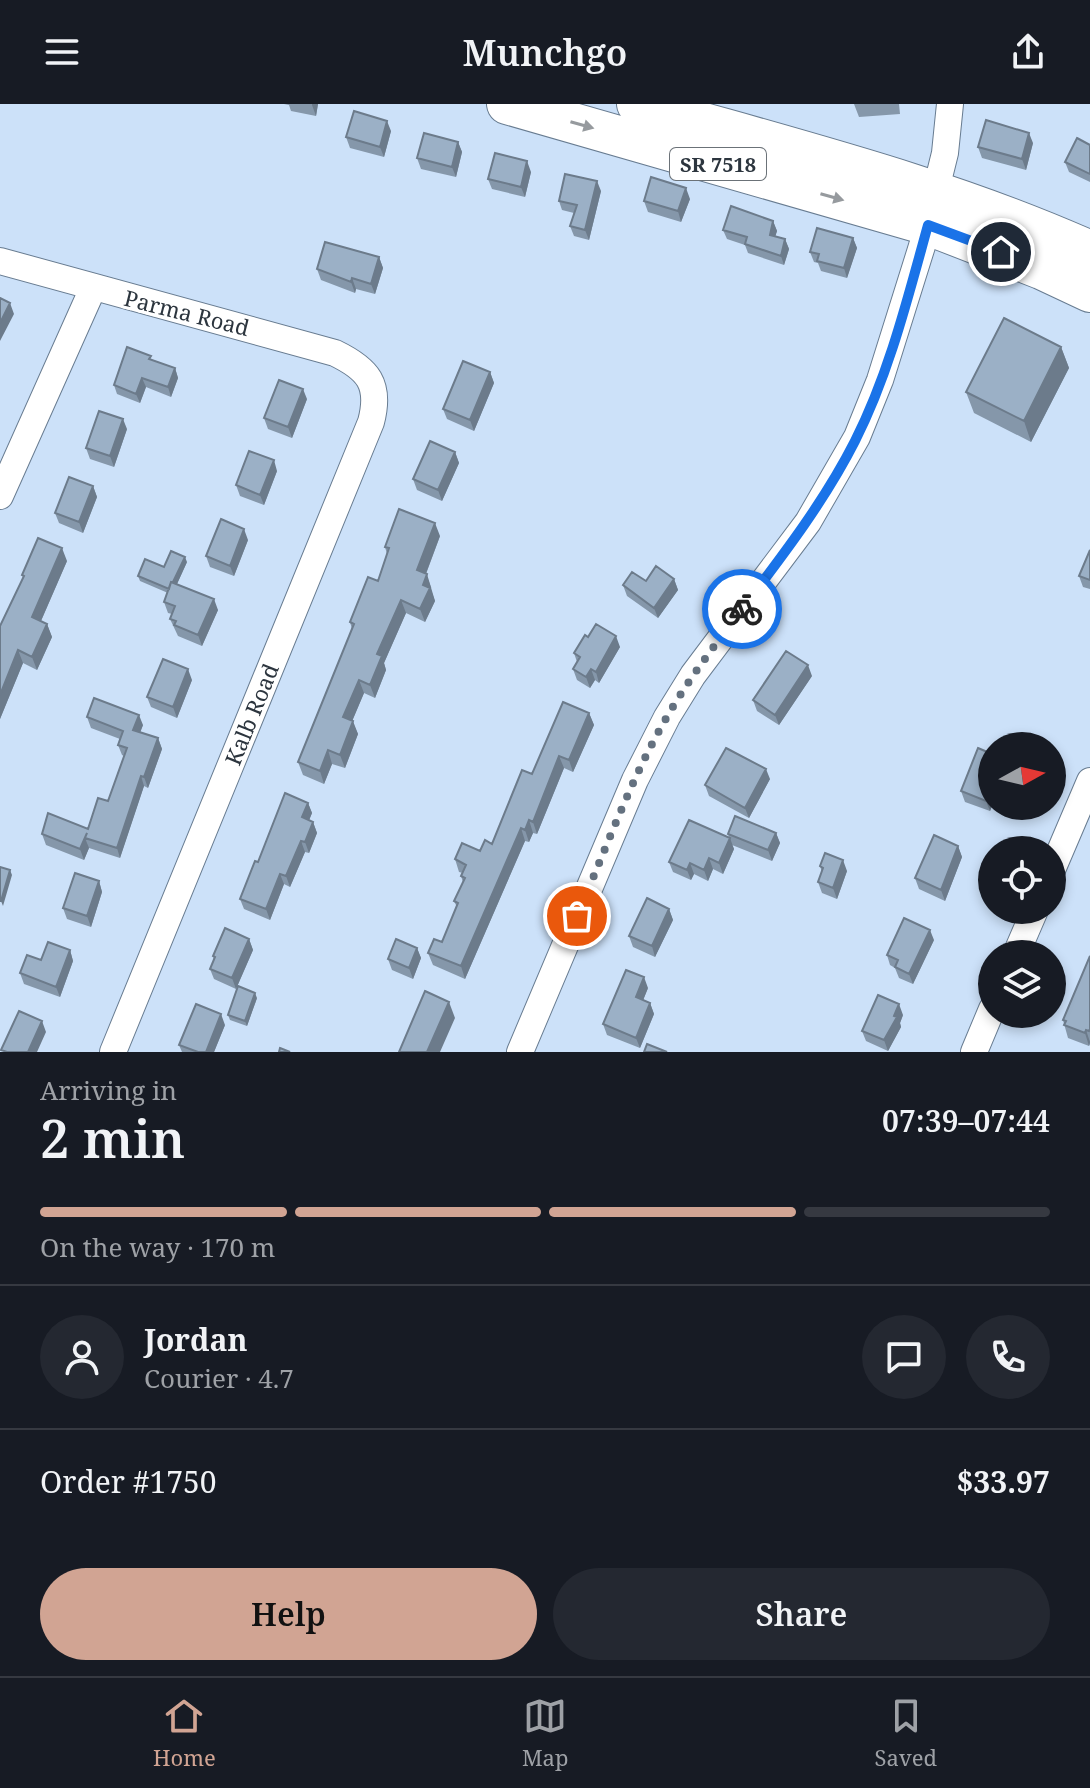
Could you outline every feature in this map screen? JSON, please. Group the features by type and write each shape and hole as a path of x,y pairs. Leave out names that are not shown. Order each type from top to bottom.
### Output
{"highway":[{"name":"SR 7518","path":"507,104 932,208 1026,224 1090,251"},
{"name":"SR 7518","path":"637,104 700,113 932,208 1041,269 1090,292"}],"street":[{"path":"520,1052 635,780 667,717 693,675 808,522 857,437 895,338 932,208 946,143 950,104"},
{"name":"Parma Road","path":"0,261 335,353 357,363 367,375"},
{"path":"0,496 93,288"},
{"name":"Kalb Road","path":"113,1052 371,422 376,396 367,375"},
{"path":"1066,837 1090,781"},
{"path":"974,1052 984,1028"}],"building":[{"path":"354,111 387,121 380,147 346,137"},
{"path":"986,120 1029,133 1022,159 978,147"},
{"path":"424,133 458,142 452,167 417,158"},
{"path":"1077,138 1090,145 1090,174 1065,162"},
{"path":"495,153 527,161 521,187 488,179"},
{"path":"565,174 597,181 585,230 570,226 577,205 559,201"},
{"path":"651,177 686,188 678,211 644,201"},
{"path":"731,206 773,221 770,235 785,239 781,256 745,244 747,237 723,230"},
{"path":"817,228 853,238 844,268 817,261 819,254 810,252"},
{"path":"325,242 379,257 371,284 352,278 351,282 317,269"},
{"path":"0,298 10,303 0,323"},
{"path":"1004,318 1061,347 1024,421 966,392"},
{"path":"127,347 175,368 168,387 142,378 136,394 114,385"},
{"path":"463,361 490,372 470,420 443,409"},
{"path":"279,380 303,389 288,427 264,418"},
{"path":"99,411 123,419 110,456 86,448"},
{"path":"430,441 455,452 438,490 413,479"},
{"path":"249,451 274,460 260,495 236,485"},
{"path":"69,477 93,486 79,522 55,513"},
{"path":"399,509 435,523 417,570 427,574 423,585 430,588 420,609 401,600 377,654 382,656 370,685 359,680 343,717 353,721 340,755 328,750 320,771 298,762 354,624 350,622 368,577 378,581 389,548 385,547"},
{"path":"221,519 244,529 230,566 206,556"},
{"path":"38,538 62,548 32,617 47,624 32,657 18,650 0,695 0,626"},
{"path":"1090,550 1090,580 1079,576"},
{"path":"171,551 185,557 169,589 138,576 145,559 164,567"},
{"path":"656,566 674,579 654,608 623,585 632,572 646,581"},
{"path":"171,582 214,599 198,635 174,625 176,621 170,619 175,606 164,602"},
{"path":"596,624 616,636 596,672 591,669 586,677 573,669 580,657 574,653"},
{"path":"786,651 808,665 775,715 753,700"},
{"path":"163,659 188,669 173,707 147,697"},
{"path":"94,698 139,715 133,730 158,738 144,777 141,776 117,848 85,838 87,833 80,849 42,834 48,813 88,829 98,798 108,801 127,748 118,745 123,731 87,717"},
{"path":"563,702 589,713 569,760 559,756 533,822 529,820 525,830 521,828 461,966 428,953 434,939 442,942 458,903 454,901 465,878 461,876 466,865 455,859 462,843 480,851 485,840 492,844 522,770 532,774"},
{"path":"726,748 766,769 745,808 705,785"},
{"path":"978,748 978,798 961,791"},
{"path":"285,793 308,803 302,817 313,822 286,876 280,874 266,909 240,899"},
{"path":"735,816 776,833 768,850 728,834"},
{"path":"689,820 730,838 719,863 709,858 704,870 690,863 687,870 669,862"},
{"path":"934,835 958,846 941,890 915,878"},
{"path":"825,853 843,860 833,888 818,882"},
{"path":"0,867 10,870 1,901 0,901"},
{"path":"75,873 99,881 87,916 63,908"},
{"path":"647,898 669,909 652,946 629,936"},
{"path":"904,918 930,930 909,974 895,967 898,960 887,955"},
{"path":"225,928 249,939 232,978 210,969"},
{"path":"396,939 417,948 409,968 388,959"},
{"path":"48,942 70,950 56,987 20,973 27,955 41,960"},
{"path":"1090,956 1089,1031 1085,1033 1066,1026 1066,1013"},
{"path":"626,970 644,977 636,997 650,1003 636,1038 603,1024"},
{"path":"238,986 255,993 245,1021 228,1015"},
{"path":"425,991 449,1002 427,1052 399,1052"},
{"path":"878,995 899,1004 894,1016 897,1017 884,1040 862,1031"},
{"path":"196,1004 221,1014 206,1052 179,1045"},
{"path":"19,1011 42,1021 28,1052 1,1050"},
{"path":"647,1044 667,1052 644,1052"}],"way so far":[{"path":"577,916 635,780 667,717 693,675 742,609"}],"route":[{"path":"742,609 808,522 857,437 895,338 928,225 1001,252"}]}
